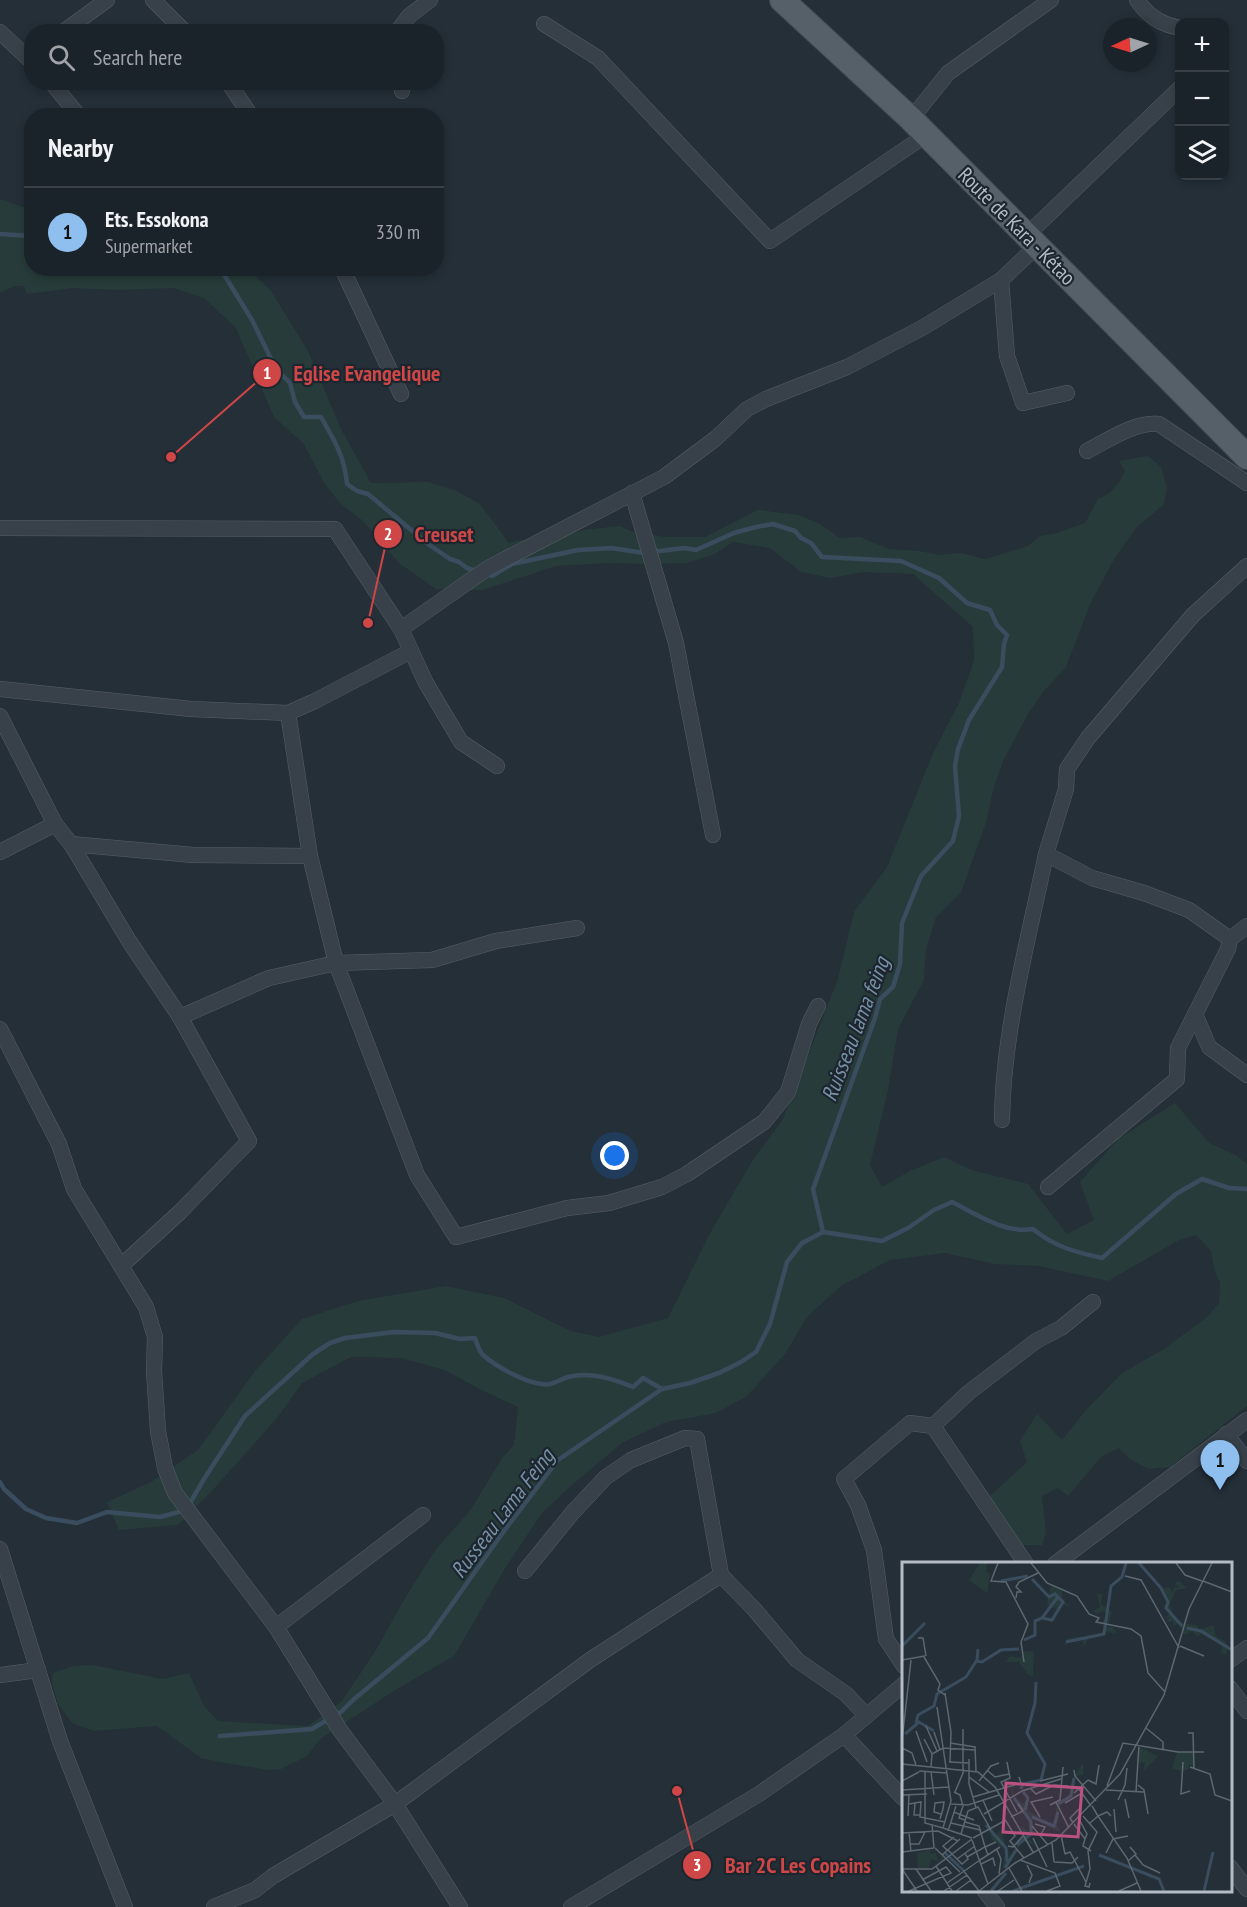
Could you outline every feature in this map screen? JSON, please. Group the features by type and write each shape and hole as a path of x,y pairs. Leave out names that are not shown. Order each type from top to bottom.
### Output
{"main road":[{"name":"Route de Kara - Kétao","path":"787,2 1242,444"}],"street":[{"path":"74,24 107,0"},
{"path":"153,0 177,24"},
{"path":"403,24 409,16 430,0"},
{"path":"544,24 598,58 770,241 918,127 948,73 1051,0"},
{"path":"1137,0 1145,12 1161,24 1175,27"},
{"path":"0,32 24,53"},
{"path":"58,90 72,108"},
{"path":"233,90 246,108"},
{"path":"400,628 482,572 664,477 715,439 752,407 847,367 922,328 1001,280 1033,240 1175,92"},
{"path":"346,276 401,394"},
{"path":"1001,280 1007,356 1023,402 1067,393"},
{"path":"1087,451 1146,423 1159,424 1247,483"},
{"path":"632,493 676,643 713,835"},
{"path":"0,528 335,529 400,628 426,684 461,742 497,766"},
{"path":"1002,1120 1002,1083 1008,1040 1046,854 1066,789 1067,768 1088,738 1193,615 1247,567"},
{"path":"0,689 190,709 288,713 315,702 411,651"},
{"path":"288,713 310,856 336,963 417,1175 456,1237 567,1208 609,1203 662,1187 687,1174 764,1122 788,1092 809,1024 818,1006"},
{"path":"0,716 55,824 71,844 129,941 180,1017 249,1141 180,1212 121,1266"},
{"path":"0,852 55,824"},
{"path":"71,844 193,855 310,856"},
{"path":"1046,854 1092,878 1144,893 1189,910 1230,939"},
{"path":"1048,1186 1177,1079 1178,1048 1228,949 1230,939 1247,926"},
{"path":"180,1017 269,978 336,963 432,960 496,941 577,928"},
{"path":"1195,1014 1209,1047 1247,1074"},
{"path":"0,1029 5,1050 59,1144 74,1189 146,1306 155,1337 154,1371 158,1431 165,1468 175,1493 276,1627 340,1730 395,1804 460,1907"},
{"path":"933,1426 968,1393 1036,1341 1061,1328 1093,1302"},
{"path":"1056,1562 1247,1420"},
{"path":"902,1664 885,1639 874,1550 858,1505 844,1479 910,1423 933,1426 1025,1562"},
{"path":"1226,1434 1247,1461"},
{"path":"525,1571 573,1512 606,1478 631,1460 685,1438 697,1439 721,1575 755,1610 797,1660 846,1694 866,1715"},
{"path":"276,1627 423,1515"},
{"path":"0,1549 60,1741 125,1907"},
{"path":"214,1907 255,1890 273,1876 395,1804 590,1659 721,1575"},
{"path":"1232,1659 1247,1648"},
{"path":"0,1675 38,1670"},
{"path":"571,1907 759,1794 844,1735 902,1685"},
{"path":"1232,1692 1247,1711"},
{"path":"844,1735 902,1798"},
{"path":"1232,1870 1247,1889"},
{"path":"986,1892 997,1907"}],"green space":[{"path":"0,199 24,208 24,276 255,276 271,291 308,351 341,429 371,483 428,482 457,491 480,504 509,543 521,540 557,539 583,530 620,526 633,532 665,537 705,537 758,510 799,515 820,524 840,538 860,537 889,549 939,555 961,553 986,559 1028,546 1040,536 1057,533 1085,523 1098,499 1108,494 1119,483 1125,471 1119,461 1148,456 1161,467 1167,488 1164,504 1136,528 1113,561 1090,604 1066,667 1043,692 1028,714 1004,759 993,790 986,823 961,892 936,917 926,949 924,980 898,1029 888,1090 870,1165 882,1187 910,1171 944,1157 971,1170 1028,1184 1067,1234 1094,1220 1080,1182 1118,1139 1175,1103 1209,1143 1236,1155 1247,1164 1247,1406 1170,1467 1149,1469 1131,1460 1119,1448 1102,1456 1068,1496 1058,1488 1042,1496 1046,1532 1042,1545 1023,1545 1007,1526 989,1497 1027,1462 1020,1441 1037,1414 1062,1440 1086,1410 1122,1373 1164,1349 1206,1318 1219,1303 1220,1283 1211,1251 1196,1235 1179,1240 1108,1281 1039,1266 995,1264 945,1253 890,1260 841,1286 807,1317 785,1354 746,1397 716,1413 666,1422 622,1443 572,1485 542,1513 504,1570 454,1656 397,1689 320,1739 307,1756 281,1769 269,1770 201,1758 157,1726 93,1731 72,1723 58,1704 52,1683 53,1673 73,1666 93,1665 163,1679 189,1673 204,1706 218,1721 308,1726 341,1702 376,1650 436,1549 470,1511 502,1458 514,1445 518,1407 445,1370 401,1358 351,1357 302,1383 277,1418 211,1492 178,1525 119,1530 107,1502 151,1482 198,1450 255,1371 302,1319 358,1301 446,1286 504,1298 571,1331 599,1337 668,1318 728,1202 753,1160 783,1119 838,979 854,912 887,867 933,753 959,703 974,660 973,627 913,574 863,572 830,578 801,572 770,548 733,542 713,555 686,563 556,566 483,590 436,589 400,564 363,521 340,503 324,483 304,444 274,417 236,328 204,298 174,288 117,290 73,288 27,294 24,286 15,286 0,293"}],"waterway":[{"name":"Ruisseau lama feing","path":"0,234 24,236"},
{"name":"Ruisseau lama feing","path":"225,276 252,320 276,369 290,383 295,402 304,417 321,417 341,457 347,484 357,491 368,494 428,544 450,559 476,571"},
{"name":"Ruisseau lama feing","path":"487,574 492,576 512,564 578,550 611,548 644,553 684,548 696,550 734,533 773,524 795,531 801,538 811,543 822,557 901,561 939,578 967,603 990,610 997,625 1007,635 1002,667 969,720 958,749 955,766 959,816 953,841 921,876 902,923 900,964 893,987 880,999 813,1189 823,1232"},
{"name":"Russeau Lama Feing","path":"220,1736 312,1729 341,1712 428,1638 558,1460 662,1389 719,1373 756,1352 770,1324 787,1262 802,1243 823,1232 882,1241 952,1202 1001,1226 1022,1230 1033,1229 1066,1248 1102,1258 1176,1194 1202,1179 1229,1188 1247,1189"},
{"path":"0,1482 4,1489 26,1509 46,1518 77,1523 107,1512 160,1517 186,1510 245,1416 313,1354 330,1343 345,1338 394,1332 435,1333 460,1339 475,1338 480,1352 488,1359 503,1369 535,1383 549,1384 576,1375 593,1375 633,1387 643,1378 662,1389"}],"place":[{"name":"Eglise Evangelique","path":"171,457"},
{"name":"Creuset","path":"368,623"},
{"name":"Ets. Essokona","path":"1220,1490"},
{"name":"Bar 2C Les Copains","path":"677,1791"}]}
